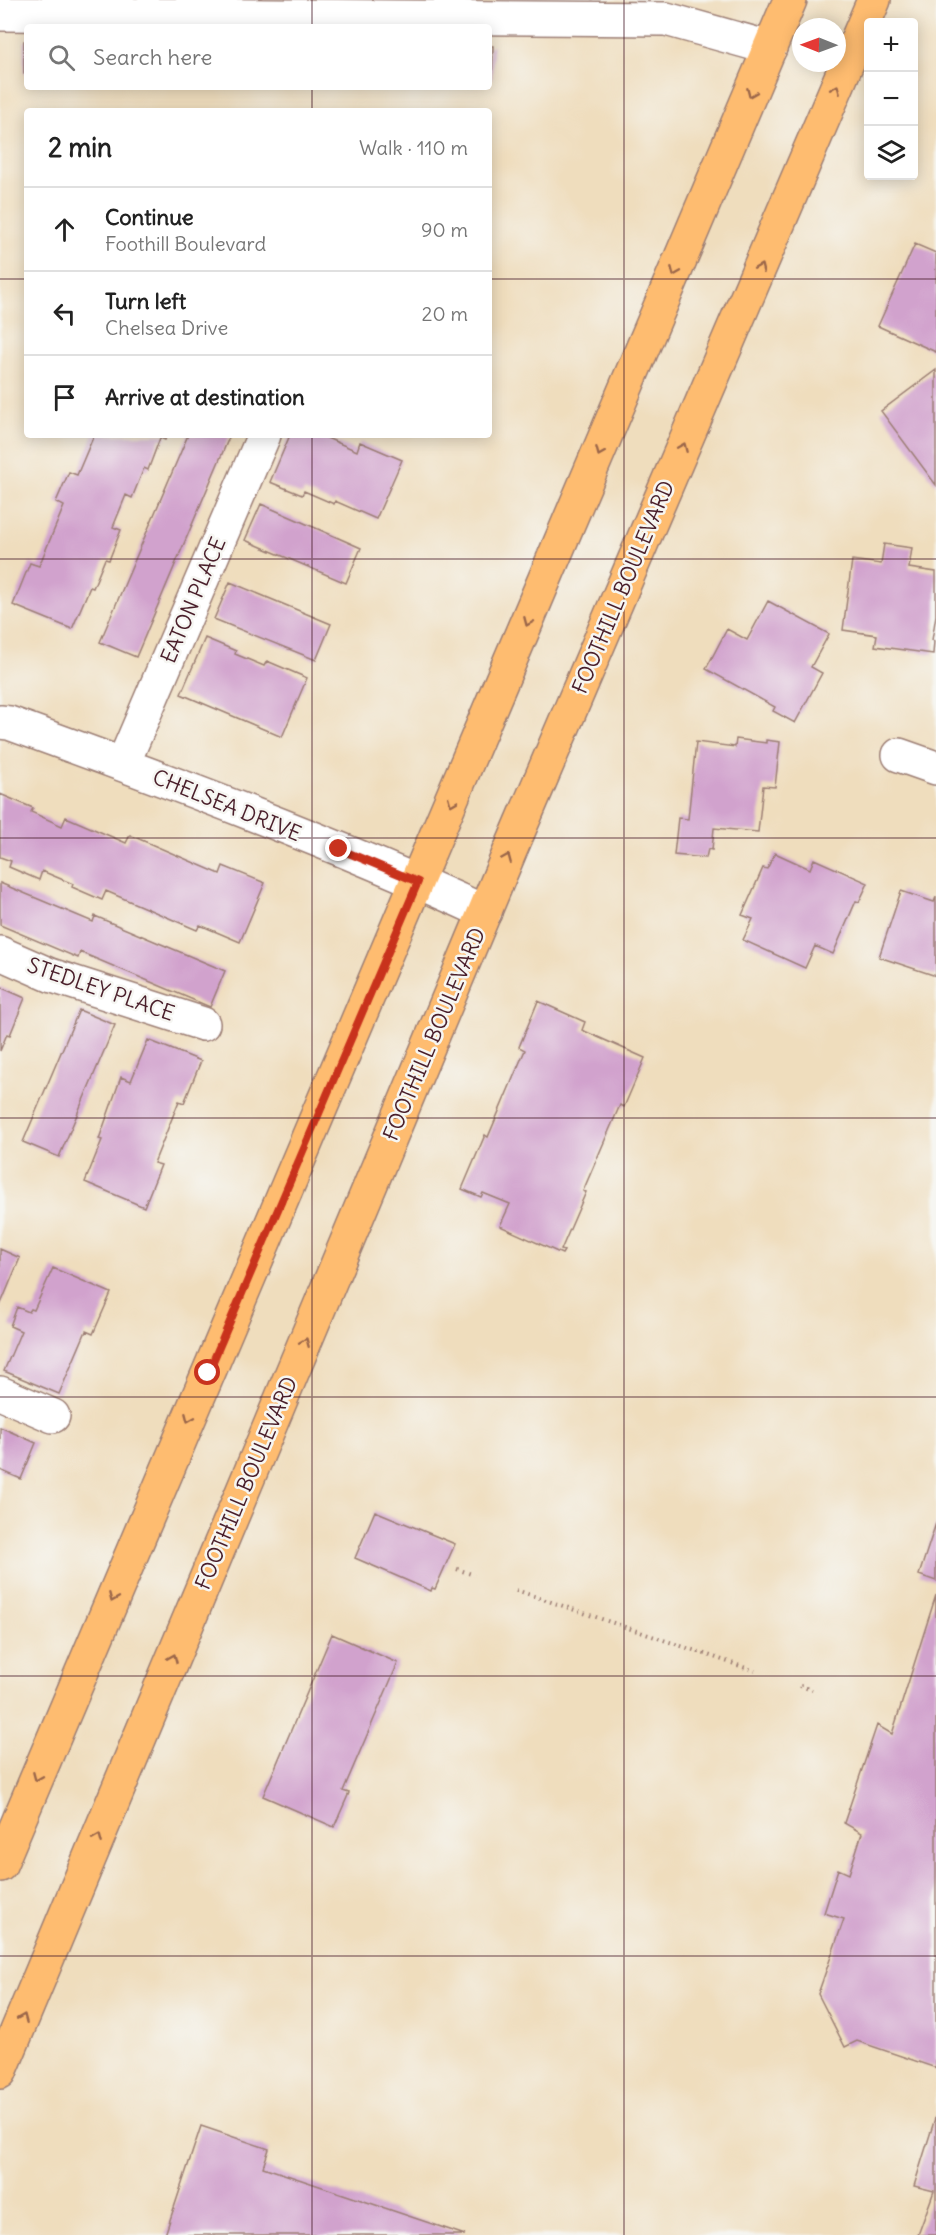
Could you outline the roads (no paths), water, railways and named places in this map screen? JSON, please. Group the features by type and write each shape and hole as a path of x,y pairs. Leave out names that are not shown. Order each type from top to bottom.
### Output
{"main road":[{"path":"0,1865 790,0"},
{"name":"FOOTHILL BOULEVARD","path":"0,2072 484,912 874,0"}],"street":[{"path":"0,14 254,8 666,19 770,48"},
{"name":"EATON PLACE","path":"123,764 263,438"},
{"name":"CHELSEA DRIVE","path":"0,722 9,723 123,764 418,882 484,912"},
{"path":"899,755 936,768"},
{"name":"STEDLEY PLACE","path":"0,953 50,975 203,1024"},
{"path":"0,1393 53,1416"}]}
